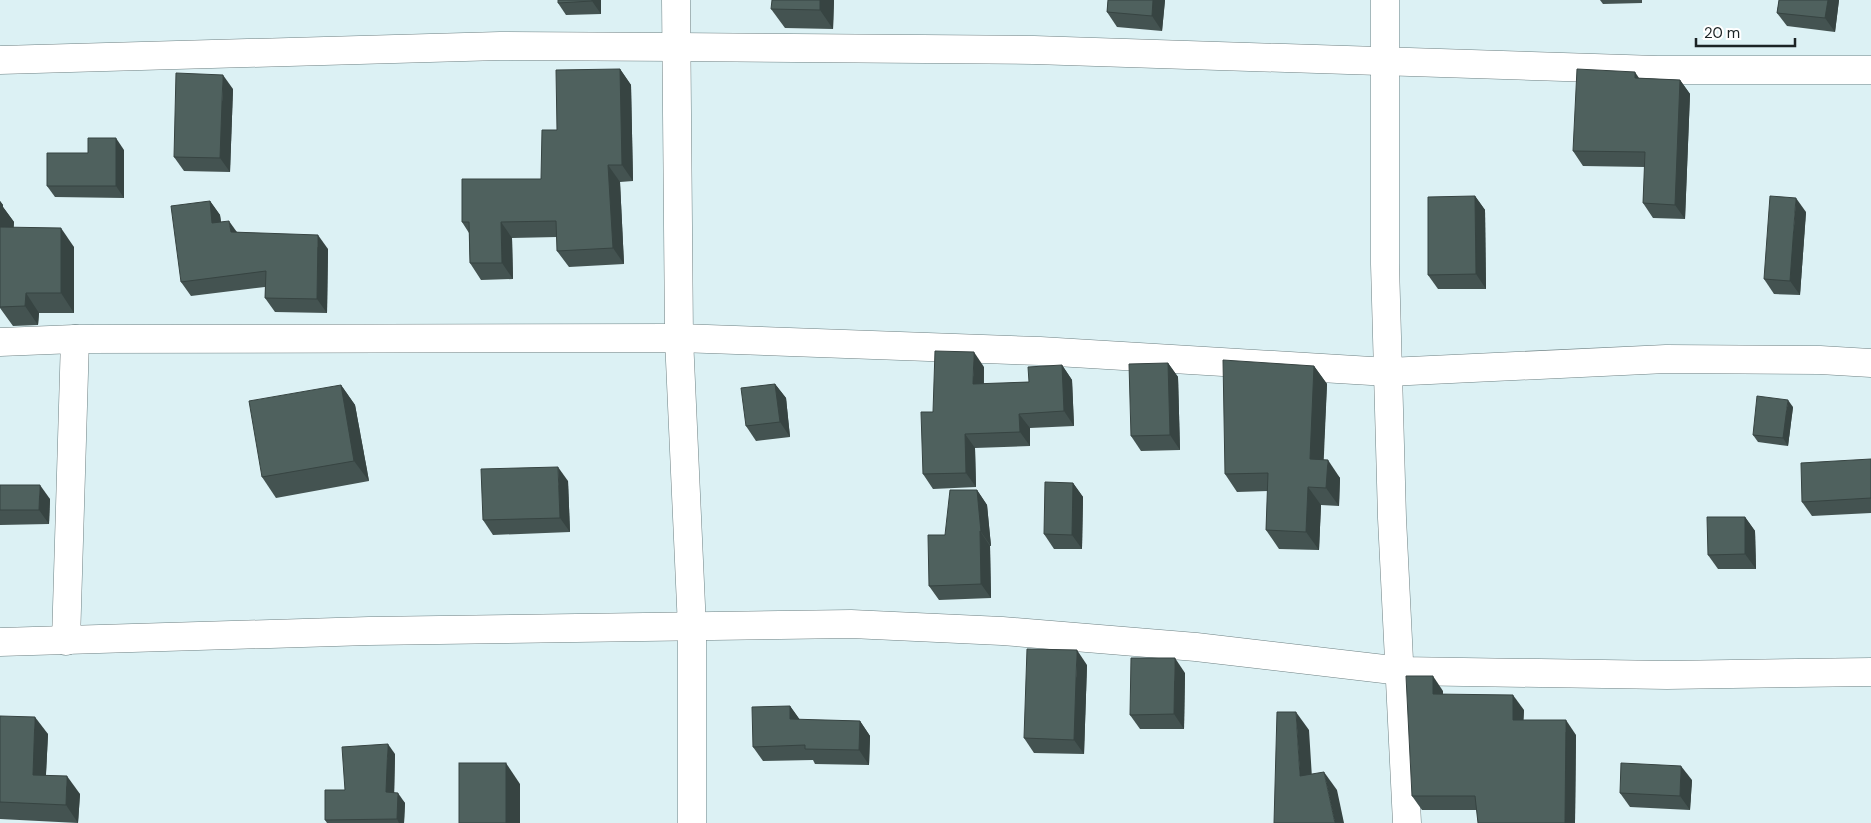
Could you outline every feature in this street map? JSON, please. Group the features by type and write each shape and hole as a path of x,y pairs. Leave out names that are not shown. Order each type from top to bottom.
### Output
{"street":[{"path":"676,0 679,338 692,628 692,823"},
{"path":"1385,0 1385,264 1392,518 1408,823"},
{"path":"0,60 500,46 1034,50 1657,70 1871,70"},
{"path":"0,342 75,339 679,338 1040,352 1388,372 1666,359 1820,360 1871,363"},
{"path":"66,641 75,339"},
{"path":"0,642 368,631 692,628 851,624 1002,631 1196,647 1401,671 1667,675 1871,672"}],"building":[{"path":"558,0 592,0 592,1 558,3"},
{"path":"772,0 820,0 820,10 771,9"},
{"path":"1108,0 1153,0 1152,16 1107,12"},
{"path":"1779,0 1828,0 1825,18 1777,13"},
{"path":"620,69 622,165 608,165 613,248 557,251 556,221 501,222 502,263 470,263 469,222 462,222 462,179 541,179 542,130 557,130 556,70"},
{"path":"1577,69 1635,72 1635,78 1680,80 1675,205 1643,203 1645,152 1573,151"},
{"path":"176,73 223,75 220,158 174,157"},
{"path":"88,138 116,138 116,186 47,186 47,153 88,153"},
{"path":"1475,196 1476,274 1428,275 1428,197"},
{"path":"1770,196 1796,198 1790,281 1764,279"},
{"path":"210,201 212,223 229,221 231,232 318,235 317,299 265,298 266,271 181,282 171,206"},
{"path":"0,227 61,228 61,293 26,293 25,306 0,307"},
{"path":"935,351 974,352 973,384 1029,382 1028,367 1062,365 1064,411 1019,414 1020,432 965,434 966,473 923,474 921,412 933,412"},
{"path":"1223,360 1314,366 1310,459 1328,460 1326,488 1308,487 1306,532 1266,530 1268,473 1225,474"},
{"path":"1168,363 1170,435 1131,436 1129,364"},
{"path":"775,384 780,422 746,426 741,388"},
{"path":"341,385 354,461 262,477 249,401"},
{"path":"1757,396 1788,400 1783,438 1753,435"},
{"path":"1871,459 1871,498 1802,502 1801,463"},
{"path":"558,467 560,518 483,520 481,469"},
{"path":"1045,482 1073,483 1072,535 1044,534"},
{"path":"0,485 40,485 39,510 0,510"},
{"path":"950,490 977,490 981,532 981,584 929,586 928,535 945,535"},
{"path":"1707,517 1745,517 1745,554 1708,555"},
{"path":"1027,649 1077,650 1074,740 1024,738"},
{"path":"1131,658 1175,658 1174,714 1130,715"},
{"path":"1406,676 1433,676 1433,694 1513,695 1513,720 1566,720 1565,823 1478,823 1475,796 1412,796"},
{"path":"790,706 790,719 860,721 859,750 805,749 805,745 753,747 752,707"},
{"path":"1277,712 1296,712 1300,776 1324,772 1335,823 1274,823"},
{"path":"0,716 35,717 33,775 67,776 66,805 0,802"},
{"path":"388,744 386,792 398,793 397,819 325,820 325,790 345,790 342,747"},
{"path":"459,763 506,763 506,823 459,823"},
{"path":"1621,763 1681,766 1680,796 1620,793"}]}
